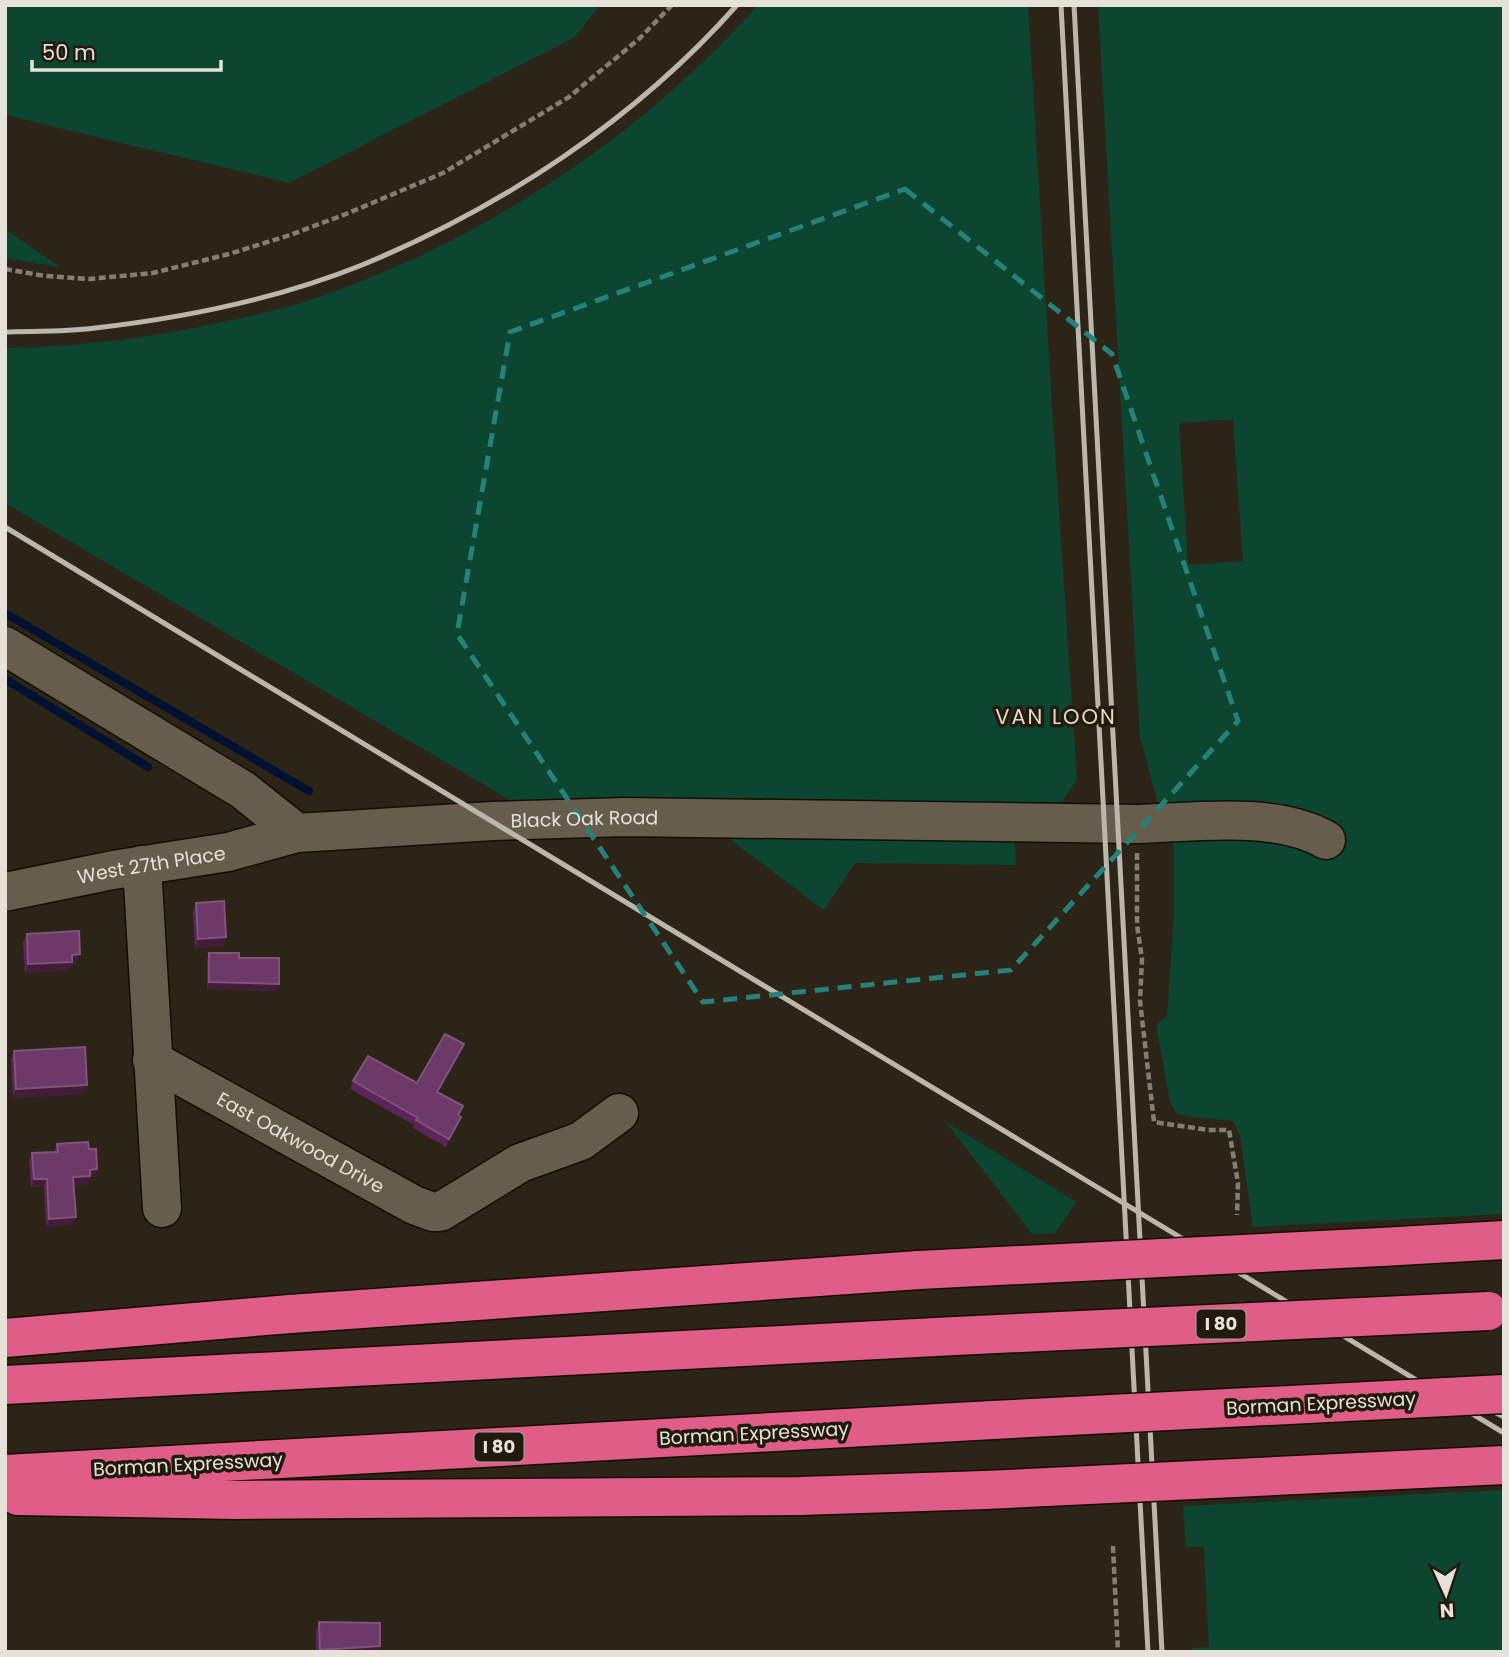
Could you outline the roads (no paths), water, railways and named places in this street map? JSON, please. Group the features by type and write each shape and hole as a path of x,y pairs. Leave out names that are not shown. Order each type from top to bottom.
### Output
{"highway":[{"path":"5,1338 303,1313 919,1270 1504,1240"},
{"name":"I 80","path":"5,1385 1496,1310"},
{"name":"Borman Expressway","path":"5,1474 1504,1394"},
{"path":"5,1496 236,1500 800,1496 985,1490 1504,1465"}],"street":[{"path":"5,646 243,790 297,832"},
{"name":"Black Oak Road","path":"297,832 625,817 1138,824 1220,821 1297,828 1326,840"},
{"name":"West 27th Place","path":"5,892 142,865 228,852 297,832"},
{"path":"142,865 162,1208"},
{"name":"East Oakwood Drive","path":"152,1060 414,1205 433,1212 447,1209 520,1163 581,1141 619,1113"}],"waterway":[{"path":"5,613 309,791"},
{"path":"5,679 148,767"}],"railway":[{"path":"5,332 95,328 162,319 231,305 331,277 414,242 466,216 565,156 656,86 698,47 737,5"},
{"path":"1061,5 1148,1652"},
{"path":"1074,5 1162,1652"},
{"path":"5,527 1504,1433"},
{"path":"1439,1383 1504,1417"}],"district":[{"name":"VAN LOON","path":"1056,717"}]}
